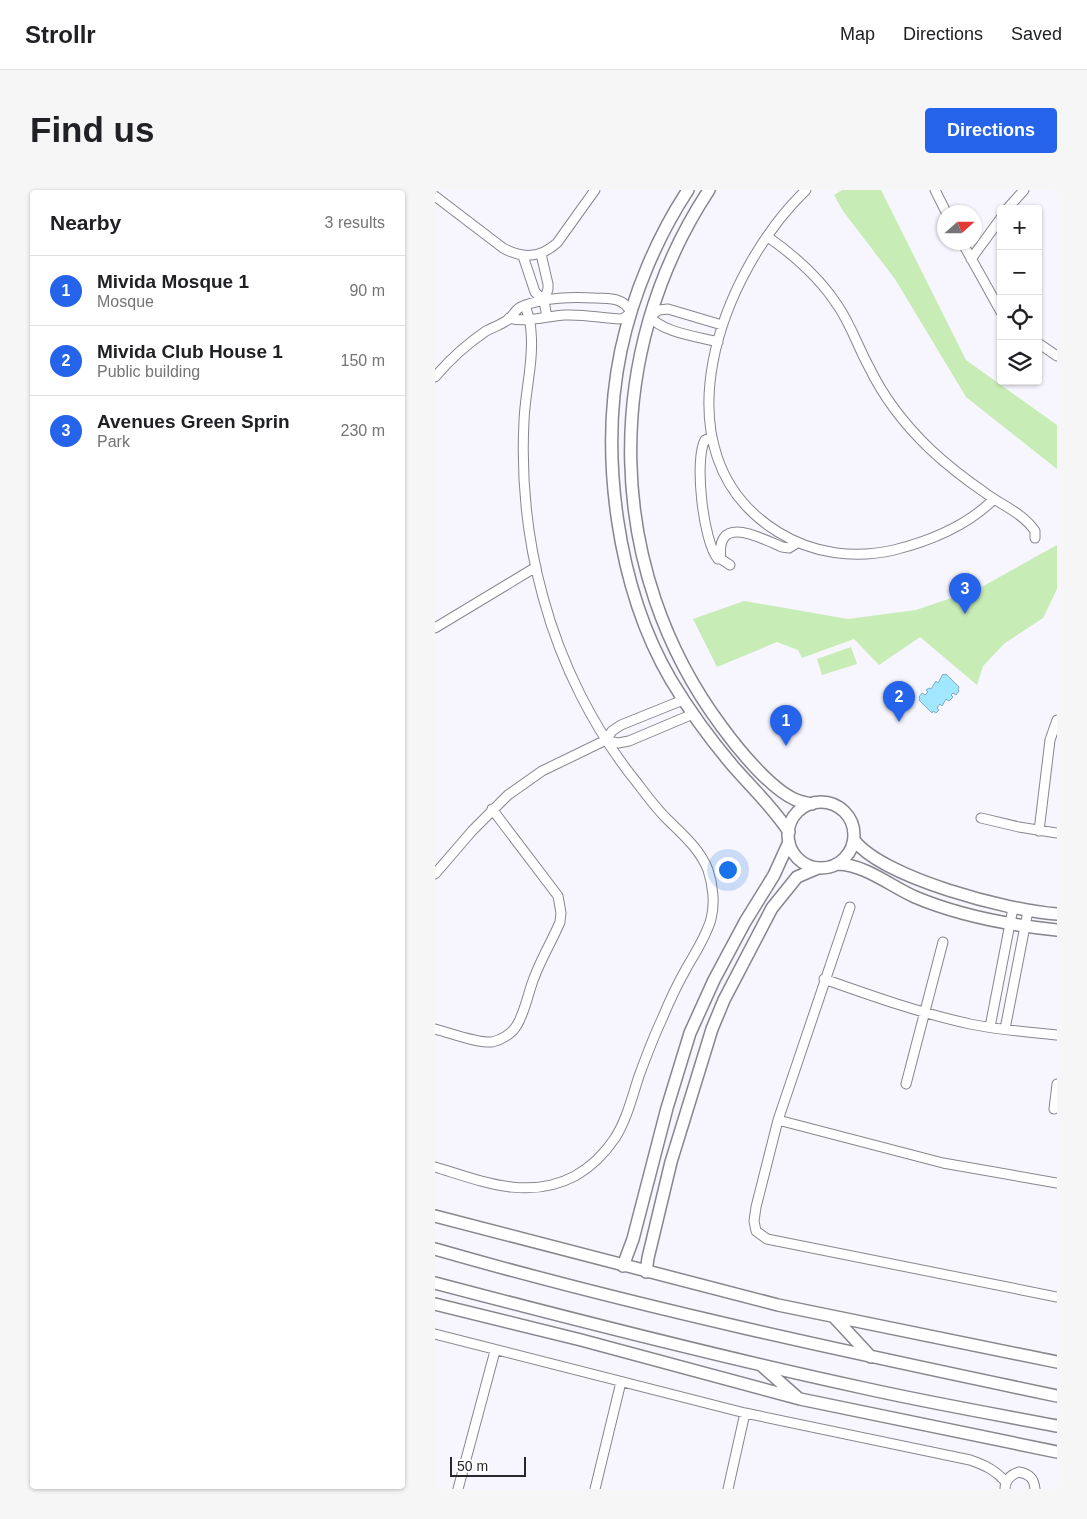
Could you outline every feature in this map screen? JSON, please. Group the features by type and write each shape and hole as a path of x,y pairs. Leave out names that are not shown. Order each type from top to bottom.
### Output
{"street":[{"path":"435,196 503,248 523,256 541,254 557,244 595,190"},
{"path":"688,190 651,259 631,313 621,349 615,388 612,438 617,514 625,559 643,620 656,650 683,700 734,767 773,808 799,860 818,868 828,868 838,864 851,849 854,840 852,825 844,812 835,806 828,803 812,804 794,799 778,788 746,757 717,721 685,669 660,614 650,585 639,536 633,497 631,437 639,357 650,316 668,267 682,236 709,190"},
{"path":"805,190 784,214 749,267 722,325 710,388 708,411 711,438 725,475 748,509 771,528 812,549 852,554 871,554 916,544 946,532 974,516 994,499"},
{"path":"935,190 942,205"},
{"path":"1010,205 1023,190"},
{"path":"971,259 997,223"},
{"path":"768,237 808,269 827,290 846,318 868,366 884,394 916,435 953,469 1031,525 1035,531 1035,538"},
{"path":"966,250 997,305"},
{"path":"541,254 548,289 544,301 547,317"},
{"path":"523,256 535,292 544,301"},
{"path":"435,377 439,365 472,341 509,318 514,312 525,305 581,297 619,300 628,307 631,313"},
{"path":"435,1167 501,1186 519,1189 539,1188 574,1176 604,1152 624,1120 662,1019 706,934 713,902 712,885 703,862 689,841 665,817 639,786 606,740 590,713 563,657 545,605 536,567 526,508 523,455 524,417 532,345 530,320 525,305"},
{"path":"509,318 523,321 547,317 581,315 617,319 624,318 631,313 650,316 659,310 668,309 722,325"},
{"path":"650,316 655,323 663,328 718,342"},
{"path":"1042,347 1057,356"},
{"path":"711,438 705,440 702,445 703,516 713,553 716,557 730,565"},
{"path":"721,559 720,548 722,539 727,534 739,531 783,547 789,548 797,543"},
{"path":"435,628 536,567"},
{"path":"435,874 492,809 507,795 542,771 606,740 612,731 621,724 683,700"},
{"path":"606,740 618,743 629,741 693,714"},
{"path":"1039,831 1050,740 1057,720"},
{"path":"623,1266 633,1239 667,1108 701,1007 745,922 774,875 789,837 790,825 799,812 812,804"},
{"path":"435,1029 483,1042 502,1039 510,1033 517,1026 537,971 560,922 561,913 558,896 492,809"},
{"path":"981,818 1039,831 1057,833"},
{"path":"854,840 870,855 947,890 1013,908 1057,914"},
{"path":"838,864 856,867 914,897 935,904 1010,924 1057,930"},
{"path":"646,1272 671,1162 712,1029 724,1000 772,908 797,877 818,868"},
{"path":"850,907 824,979 778,1120 756,1207 754,1221 756,1231 767,1240 1057,1297"},
{"path":"990,1027 1013,908"},
{"path":"1005,1029 1028,911"},
{"path":"906,1084 943,942"},
{"path":"824,979 924,1012 972,1024 1057,1035"},
{"path":"1054,1109 1057,1084"},
{"path":"778,1120 943,1163 1057,1184"},
{"path":"435,1216 646,1272 834,1317 1057,1362"},
{"path":"435,1249 619,1299 871,1357 1057,1396"},
{"path":"435,1283 583,1322 869,1390 1057,1426"},
{"path":"435,1304 581,1340 800,1399 1057,1452"},
{"path":"834,1317 871,1357"},
{"path":"435,1334 495,1351 745,1413 970,1460 993,1470 1005,1486 1014,1474 1019,1472 1025,1474 1034,1482 1035,1489"},
{"path":"457,1489 495,1351"},
{"path":"761,1365 800,1399"},
{"path":"595,1489 621,1382"},
{"path":"728,1489 745,1413"}],"green space":[{"path":"842,190 881,190 966,360 997,382 997,385 1001,385 1057,425 1057,469 966,397 895,279 843,211 834,195"},
{"path":"1057,545 1057,589 1043,618 1005,643 983,666 977,685 920,637 879,665 854,639 802,658 798,650 777,642 717,667 693,619 744,601 848,619 916,610 978,589"},
{"path":"851,647 857,664 822,675 817,659"}],"water":[{"path":"943,674 946,674 959,687 959,691 956,695 953,693 951,695 953,697 949,701 946,699 942,706 940,704 937,708 939,710 936,713 933,711 932,713 919,700 919,697 922,693 925,695 928,692 926,690 931,689 936,681 938,683"}],"place":[{"name":"Avenues Green Sprin","path":"965,614"},
{"name":"Mivida Club House 1","path":"899,722"},
{"name":"Mivida Mosque 1","path":"786,746"}]}
